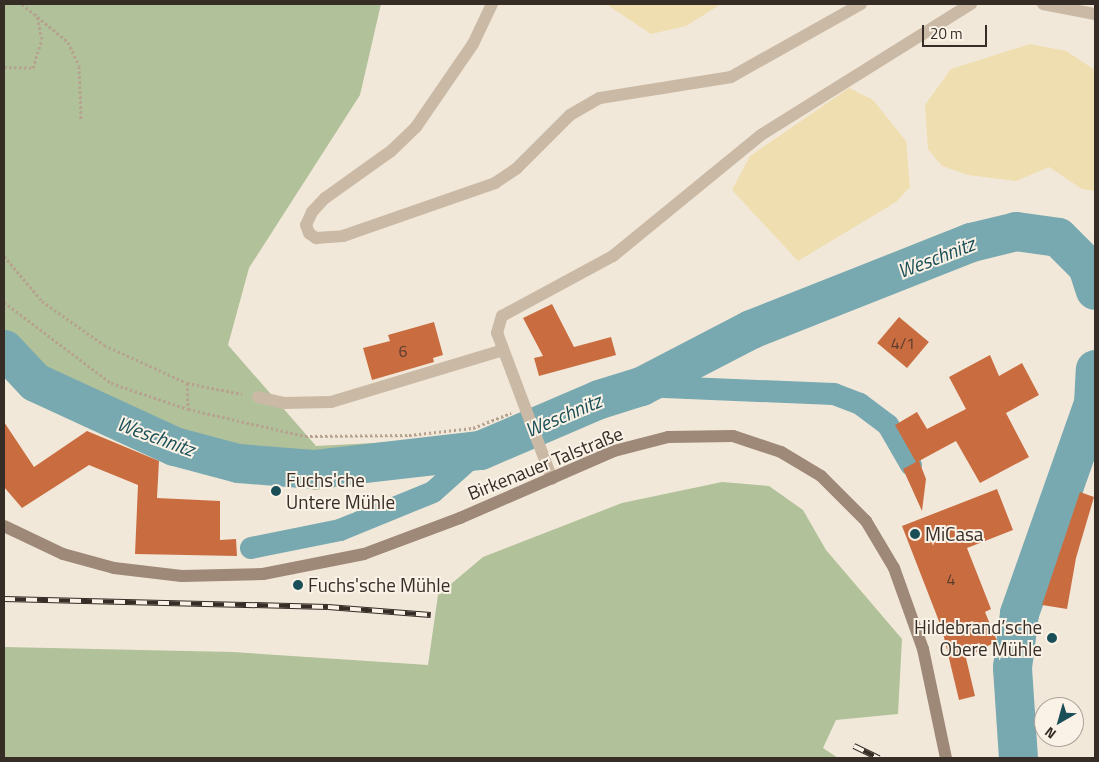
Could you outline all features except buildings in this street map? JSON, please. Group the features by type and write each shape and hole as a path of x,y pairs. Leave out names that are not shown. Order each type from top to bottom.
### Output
{"main road":[{"name":"Birkenauer Talstraße","path":"4,526 64,554 114,568 182,576 263,574 364,554 552,479 614,451 668,437 702,434 733,436 781,452 821,476 866,521 894,568 923,649 946,758"}],"lane":[{"path":"492,4 473,44 416,127 391,151 325,198 312,212 306,225 308,233 316,238 343,236 495,183 517,168 570,114 600,98 731,77 861,4"},
{"path":"552,479 522,408 496,328 507,312 614,256 760,135 971,4"},
{"path":"1043,4 1095,14"},
{"path":"258,397 291,404 331,402 503,350"}],"path":[{"path":"22,4 36,13 68,42 79,66 81,120"},
{"path":"4,67 33,68 42,39 36,13"},
{"path":"4,256 42,301 104,345 188,383 258,397"},
{"path":"4,302 112,383 188,409 305,436 473,428 522,408"},
{"path":"188,383 188,409"}],"green space":[{"path":"4,4 381,4 360,95 249,268 228,345 316,446 470,438 399,478 315,490 154,453 39,390 4,348"},
{"path":"722,482 769,486 803,510 826,550 902,639 898,714 836,720 823,748 838,758 4,758 4,647 233,652 428,665 438,595 483,557 622,503"}],"sand":[{"path":"606,4 717,4 718,6 686,26 651,34"},
{"path":"1030,44 1066,51 1095,70 1095,191 1082,189 1049,167 1016,181 968,175 942,166 928,149 925,105 951,69"},
{"path":"849,88 873,100 906,141 910,187 896,202 798,261 732,190 750,156"}],"waterway":[{"name":"Weschnitz","path":"4,349 35,382 174,446 238,463 313,469 480,450 599,399 641,386 751,329 971,242 1016,231 1058,237 1087,266 1095,290"},
{"name":"Weschnitz","path":"1018,758 1012,667 1019,613 1093,403 1095,369"},
{"path":"641,386 834,394 860,404 888,425 911,465"},
{"path":"251,548 340,530 433,492 480,450"}],"railway":[{"path":"4,599 328,607 431,615"},
{"path":"854,746 879,758"}],"place":[{"name":"Fuchs'che Untere Mühle","path":"276,491"},
{"name":"MiCasa","path":"915,534"},
{"name":"Fuchs'sche Mühle","path":"298,585"},
{"name":"Hildebrand’sche Obere Mühle","path":"1052,638"}]}
